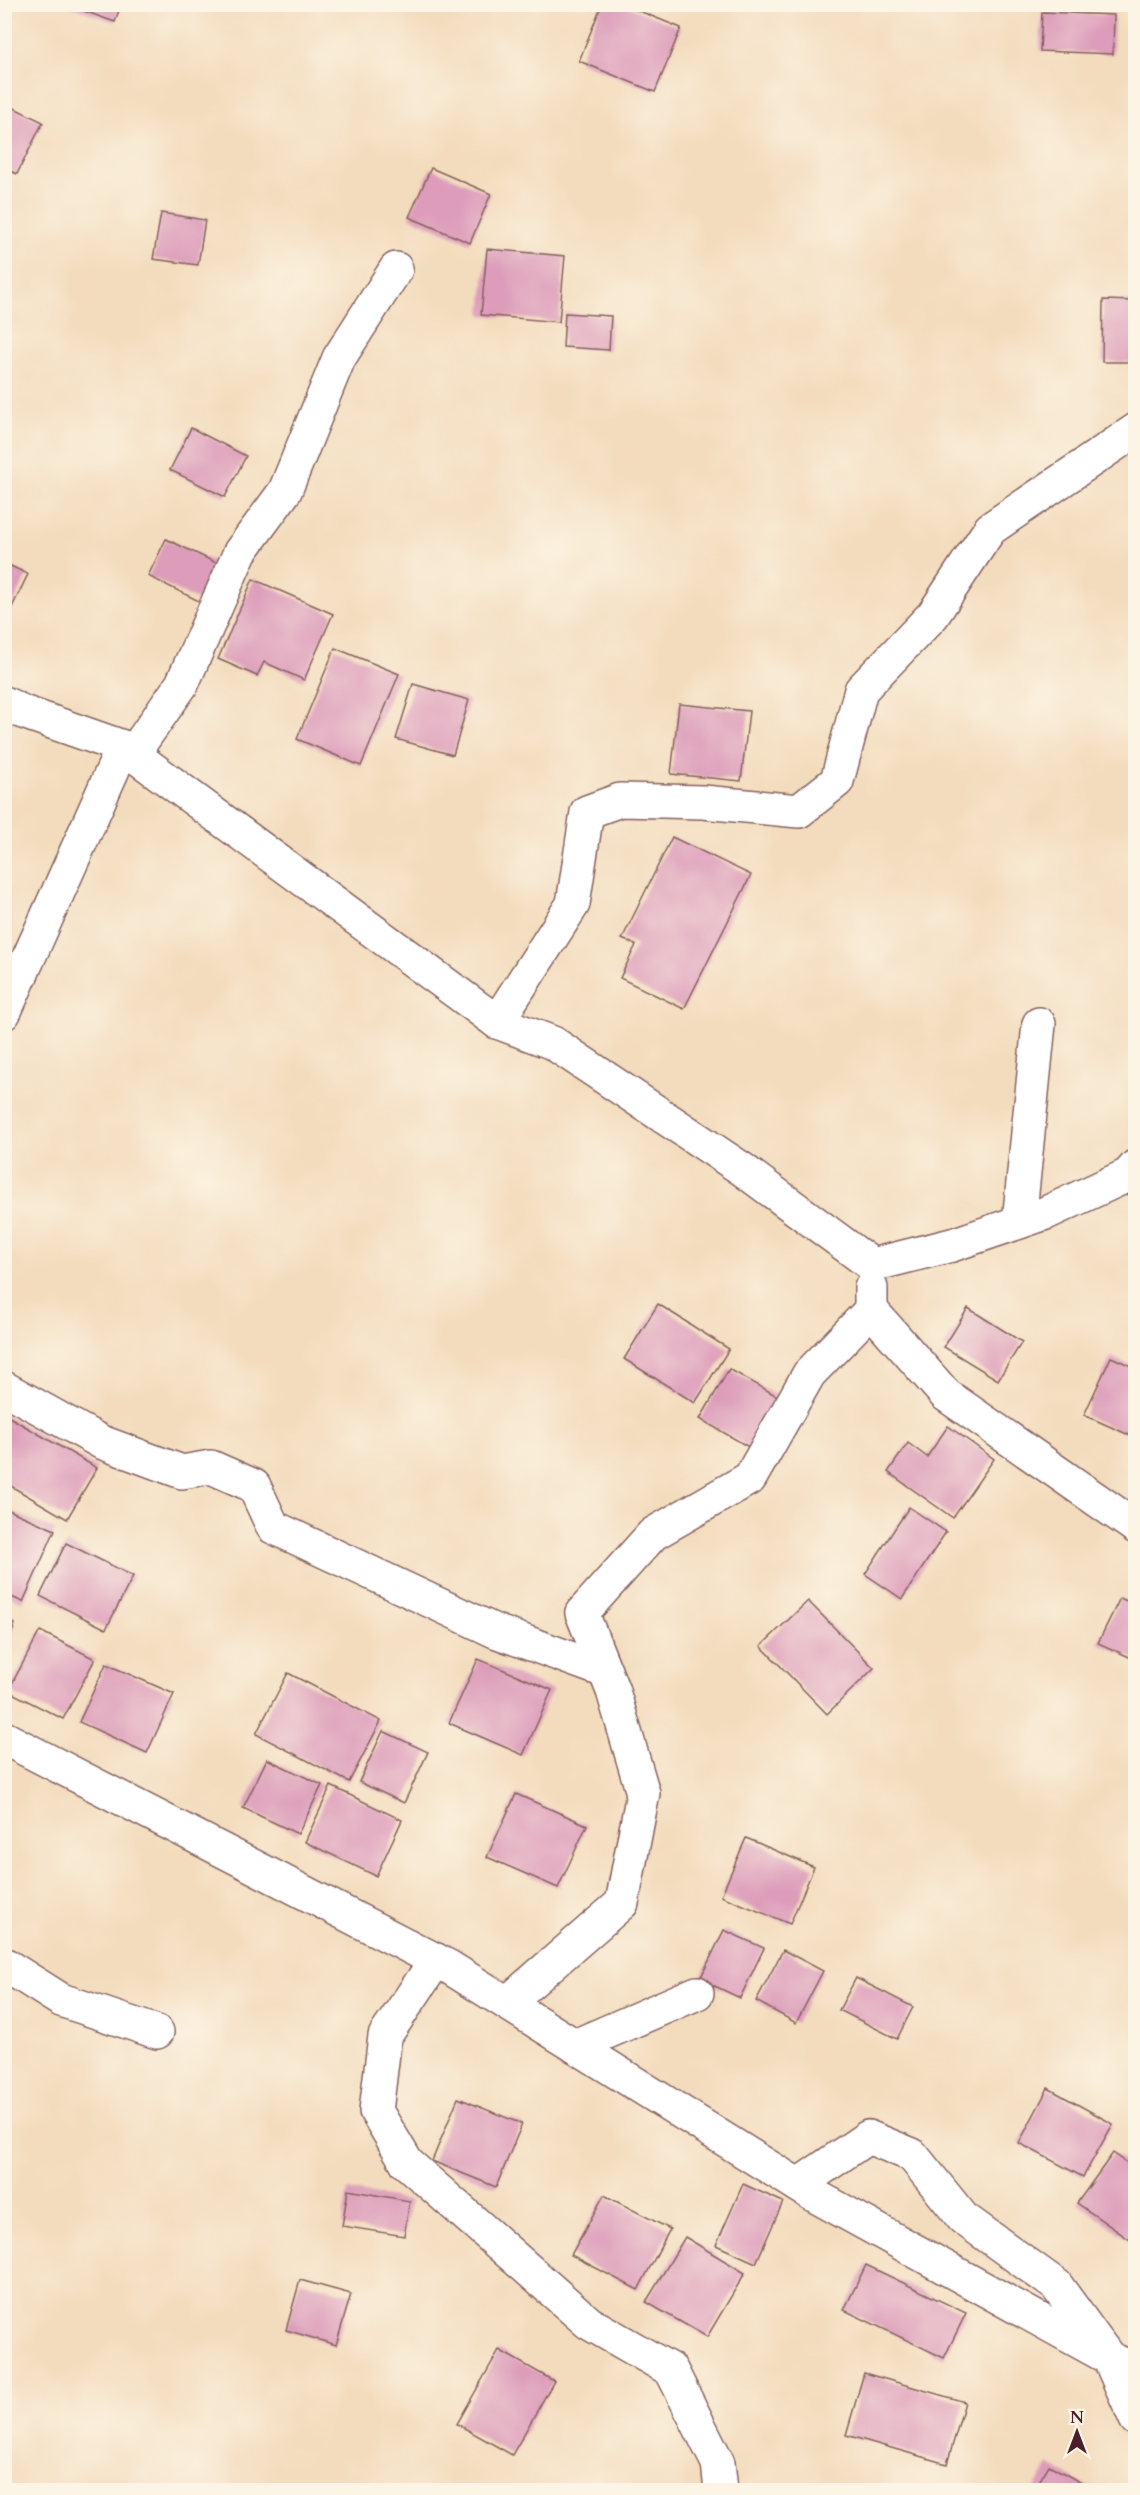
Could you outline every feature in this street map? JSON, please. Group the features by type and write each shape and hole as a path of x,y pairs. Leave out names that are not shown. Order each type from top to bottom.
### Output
{"street":[{"path":"4,1013 128,751 182,684 240,552 285,491 339,358 396,269"},
{"path":"497,1022 573,904 587,812 620,800 703,802 799,811 837,781 861,690 933,615 990,529 1136,430"},
{"path":"4,703 128,751 497,1022 554,1043 742,1169 872,1265"},
{"path":"1019,1222 1039,1024"},
{"path":"872,1265 952,1245 1046,1213 1128,1175 1136,1166"},
{"path":"872,1265 871,1310 946,1395 1136,1527"},
{"path":"507,2003 622,1902 643,1793 605,1671 582,1613 653,1534 750,1478 809,1374 871,1310"},
{"path":"4,1388 101,1442 182,1472 211,1467 254,1486 273,1527 495,1631 605,1671"},
{"path":"4,1738 436,1960 798,2185 1122,2364"},
{"path":"436,1960 385,2036 376,2111 407,2163 589,2323 670,2370 718,2463 722,2490"},
{"path":"4,1964 62,2000 157,2032"},
{"path":"575,2046 697,1993"},
{"path":"798,2185 868,2137 912,2154 963,2218 1056,2285 1122,2364 1136,2420"}],"building":[{"path":"64,4 121,4 115,22"},
{"path":"602,4 622,4 681,28 655,92 579,61"},
{"path":"1042,12 1114,15 1113,54 1040,51"},
{"path":"4,103 43,122 17,174 4,168"},
{"path":"431,168 491,194 470,243 409,217"},
{"path":"161,213 205,220 198,265 153,259"},
{"path":"487,249 565,256 559,322 481,315"},
{"path":"1103,300 1136,301 1136,362 1102,362"},
{"path":"565,313 611,316 609,350 563,347"},
{"path":"191,428 246,456 225,497 170,470"},
{"path":"166,539 227,568 209,606 148,576"},
{"path":"4,563 28,574 4,624"},
{"path":"253,579 333,614 304,680 264,662 257,676 218,659"},
{"path":"335,648 399,674 361,766 297,739"},
{"path":"413,684 469,700 453,755 396,739"},
{"path":"679,704 749,711 741,781 671,774"},
{"path":"672,837 751,875 684,1009 620,978 636,945 622,939"},
{"path":"658,1304 729,1349 695,1403 624,1359"},
{"path":"968,1308 1022,1342 998,1380 944,1347"},
{"path":"1111,1357 1136,1368 1136,1438 1084,1415"},
{"path":"729,1369 788,1402 759,1453 700,1419"},
{"path":"4,1414 97,1468 67,1519 4,1482"},
{"path":"948,1426 994,1459 953,1518 888,1472 908,1443 927,1457"},
{"path":"909,1507 946,1532 902,1599 865,1574"},
{"path":"4,1508 55,1530 23,1602 4,1594"},
{"path":"66,1543 133,1576 106,1629 40,1596"},
{"path":"1120,1598 1136,1605 1136,1660 1098,1643"},
{"path":"808,1601 874,1668 827,1714 761,1646"},
{"path":"4,1619 15,1624 5,1651 4,1651"},
{"path":"40,1631 95,1659 63,1719 8,1691"},
{"path":"478,1659 552,1690 523,1755 449,1723"},
{"path":"106,1664 174,1694 147,1753 79,1722"},
{"path":"288,1673 381,1721 349,1782 256,1734"},
{"path":"383,1731 428,1752 404,1803 359,1782"},
{"path":"267,1759 322,1785 298,1834 243,1808"},
{"path":"331,1786 402,1820 376,1876 305,1842"},
{"path":"516,1794 587,1825 558,1888 487,1857"},
{"path":"746,1838 814,1867 790,1924 721,1896"},
{"path":"724,1930 764,1948 740,1998 700,1979"},
{"path":"783,1950 823,1971 796,2023 756,2001"},
{"path":"856,1978 913,2007 897,2039 839,2010"},
{"path":"1048,2088 1113,2124 1083,2177 1019,2143"},
{"path":"458,2098 522,2124 496,2187 432,2161"},
{"path":"1113,2153 1136,2169 1136,2244 1077,2203"},
{"path":"743,2184 783,2202 756,2263 716,2245"},
{"path":"348,2190 410,2201 404,2236 342,2226"},
{"path":"604,2195 670,2229 638,2290 571,2255"},
{"path":"685,2237 745,2273 707,2337 646,2302"},
{"path":"866,2265 966,2313 944,2358 844,2310"},
{"path":"300,2280 351,2294 336,2345 286,2330"},
{"path":"499,2350 554,2381 512,2455 457,2424"},
{"path":"864,2373 965,2402 947,2464 846,2435"},
{"path":"1049,2465 1094,2490 1034,2490"}]}
